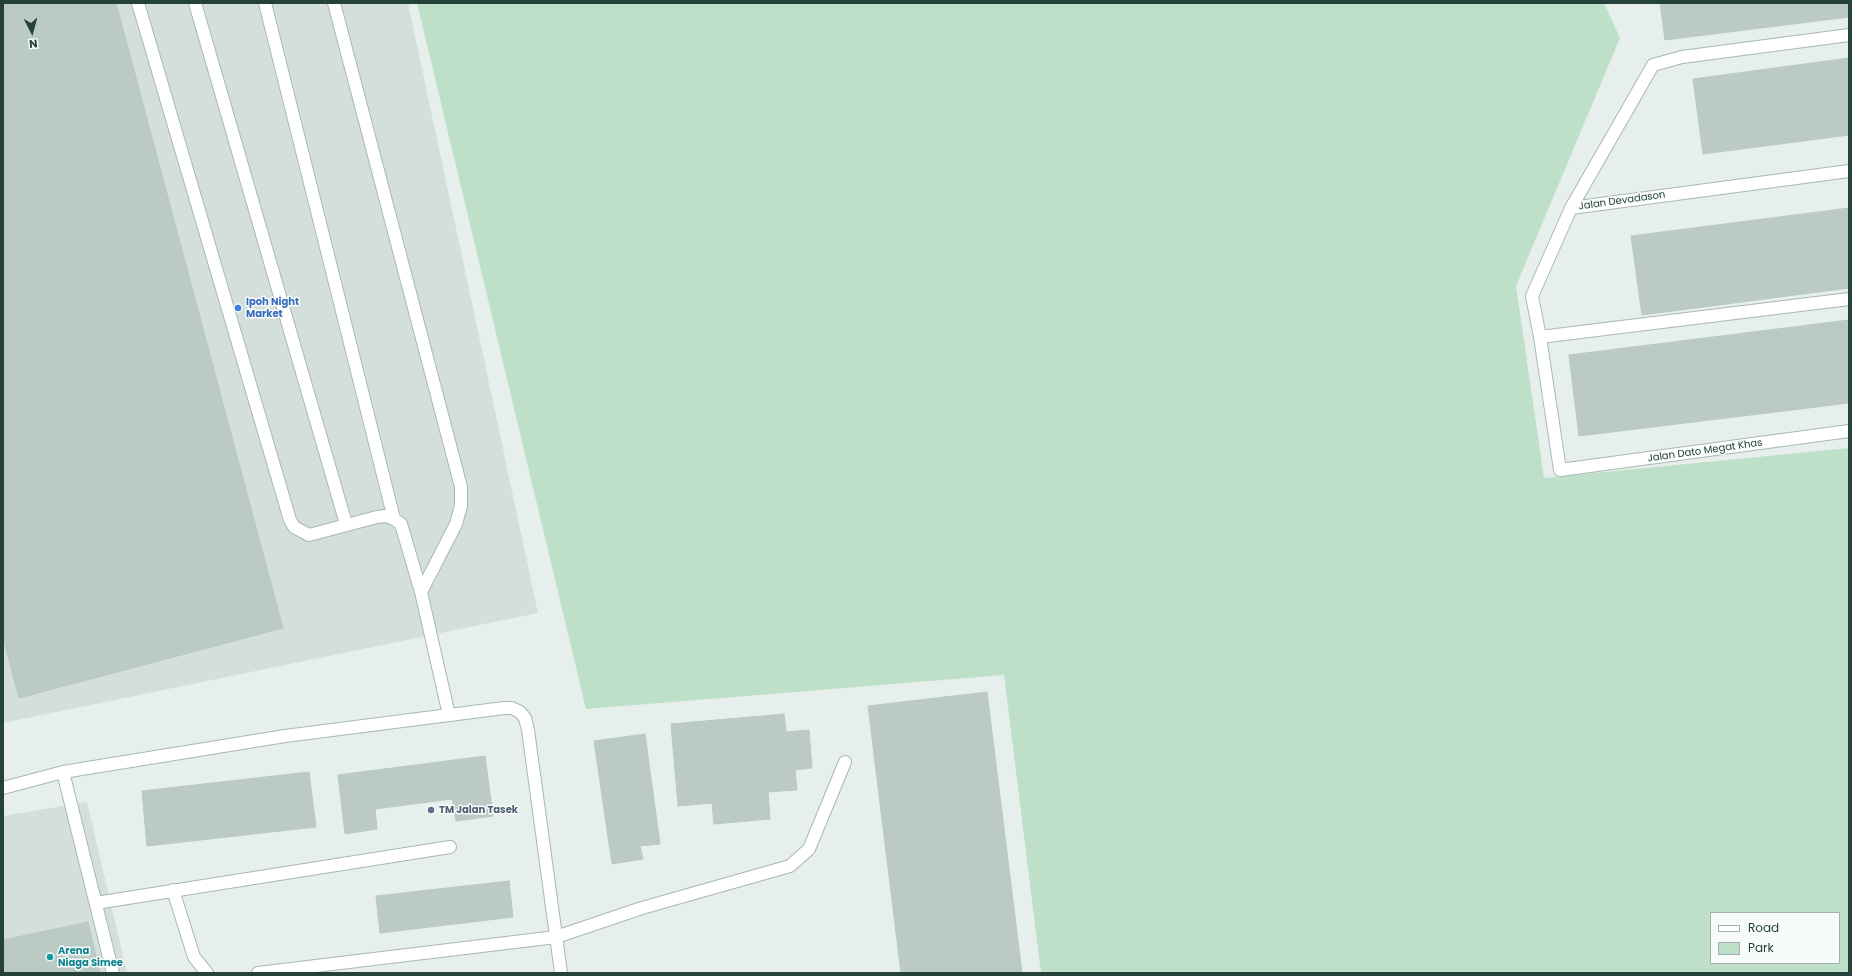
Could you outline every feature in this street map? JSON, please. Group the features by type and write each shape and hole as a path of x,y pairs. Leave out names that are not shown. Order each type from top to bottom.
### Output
{"street":[{"path":"138,3 290,520 294,527 309,535 377,517 386,516 401,524 421,592 449,715"},
{"path":"195,3 346,524"},
{"path":"265,3 394,519"},
{"path":"334,3 461,487 461,506 456,524 421,592"},
{"path":"1571,208 1653,65 1682,57 1849,35"},
{"name":"Jalan Devadason","path":"1560,470 1540,337 1532,296 1571,208 1849,171"},
{"path":"1540,337 1849,299"},
{"name":"Jalan Dato Megat Khas","path":"1560,470 1849,431"},
{"path":"3,788 63,772 285,736 512,708 520,712 525,718 528,730 561,973"},
{"path":"258,973 556,938 642,908 790,866 809,849 845,762"},
{"path":"63,772 113,973"},
{"path":"96,903 450,847"},
{"path":"173,890 194,957 207,973"}],"shaded area":[{"name":"Ipoh Night Market","path":"3,3 408,3 538,613 3,723"},
{"name":"Arena Niaga Simee","path":"87,802 127,973 3,973 3,816"}],"green space":[{"path":"417,3 1604,3 1620,38 1516,286 1544,478 1849,448 1849,973 1041,973 1004,675 586,709"}],"building":[{"path":"3,3 116,3 283,628 19,698 3,638"},
{"path":"1660,3 1849,3 1849,17 1665,40"},
{"path":"1849,58 1849,135 1703,154 1693,79"},
{"path":"1849,208 1849,288 1642,315 1631,236"},
{"path":"1849,320 1849,403 1579,436 1569,355"},
{"path":"987,692 1022,973 901,973 868,706"},
{"path":"784,714 786,732 809,730 812,768 795,770 797,790 768,792 770,819 714,824 712,803 678,806 671,724"},
{"path":"645,734 660,844 640,846 643,859 612,864 594,741"},
{"path":"485,756 493,816 456,821 452,799 375,809 377,829 345,834 338,775"},
{"path":"309,772 316,827 147,846 142,791"},
{"path":"509,881 513,917 380,933 376,896"},
{"name":"Arena Niaga Simee","path":"88,922 100,973 3,973 3,940"}],"place":[{"name":"Ipoh Night Market","path":"238,308"},
{"name":"TM Jalan Tasek","path":"431,810"},
{"name":"Arena Niaga Simee","path":"50,957"}]}
